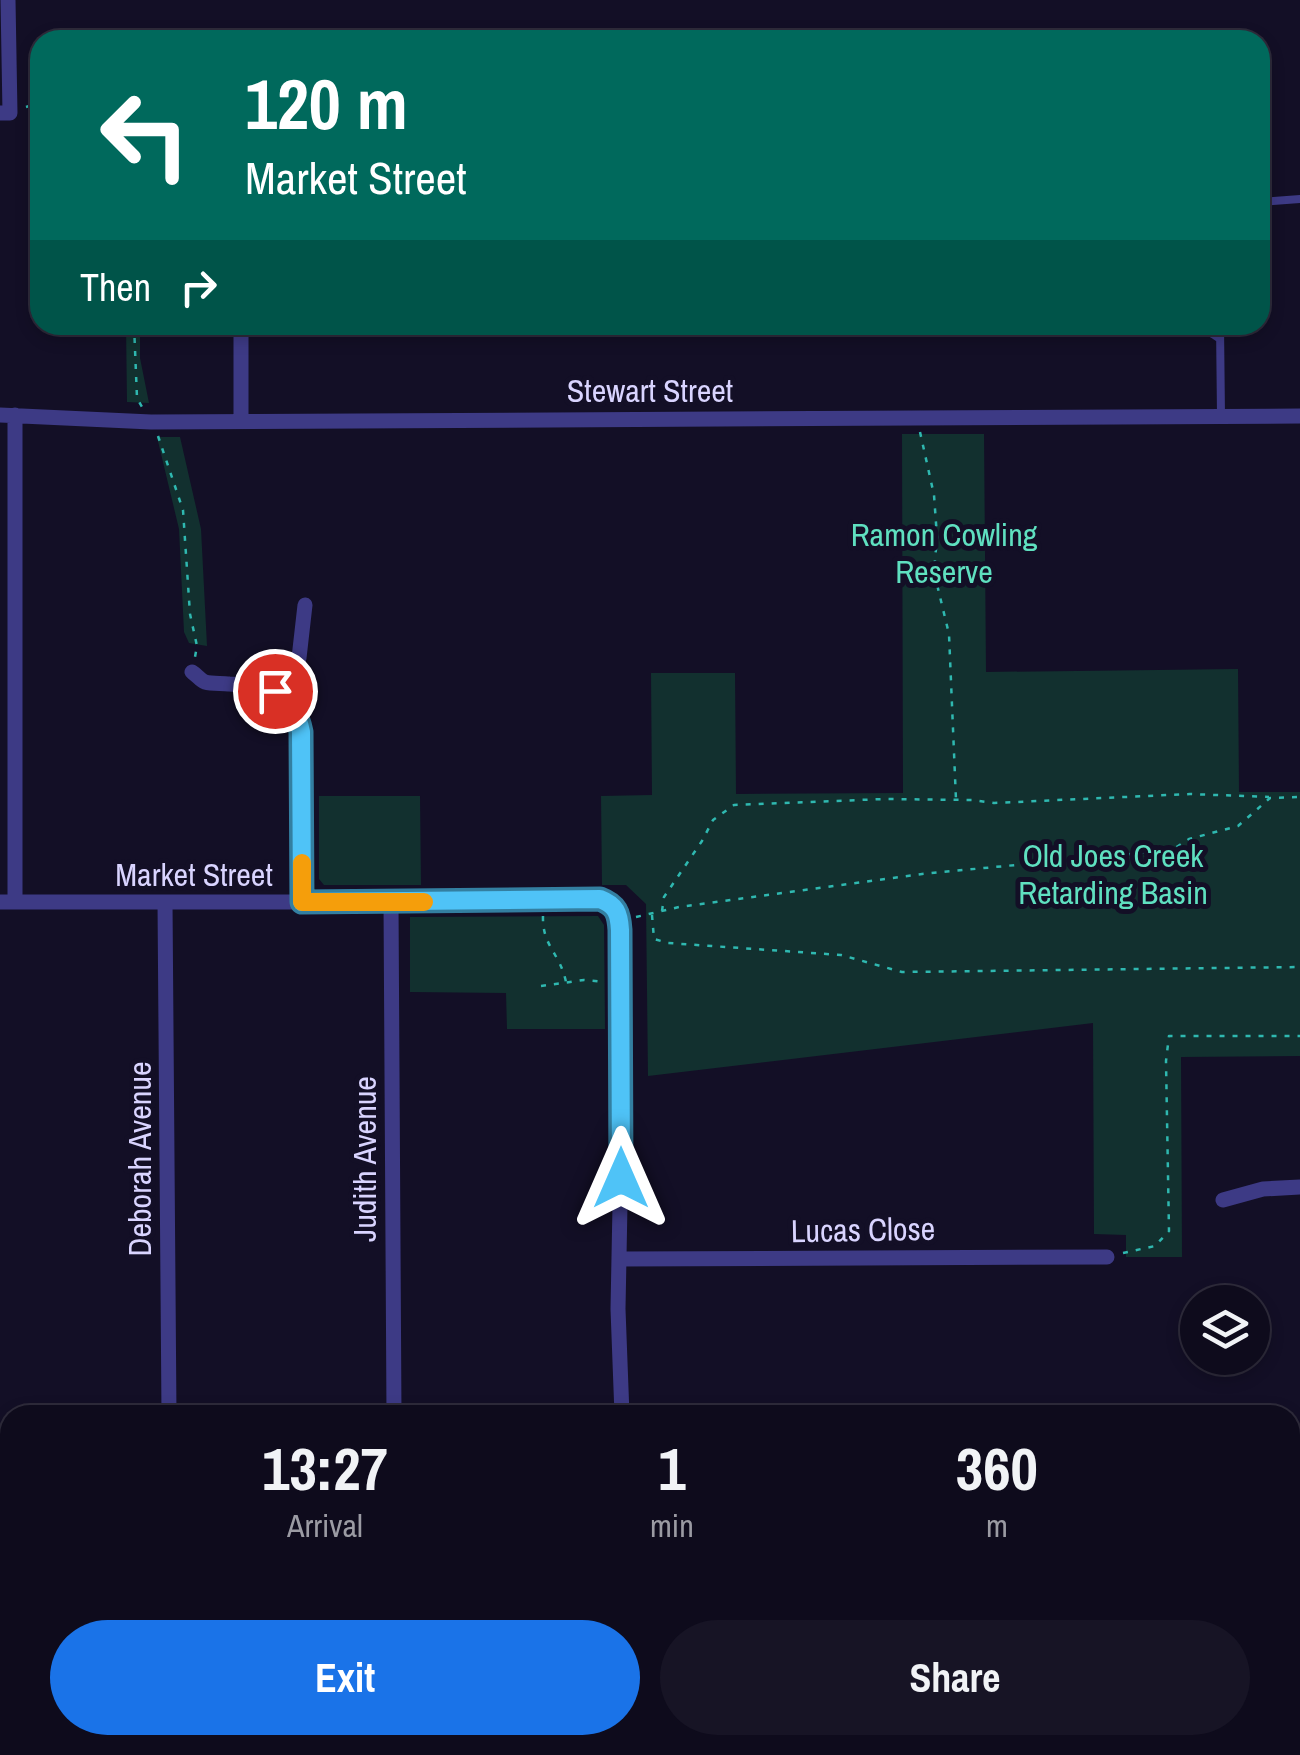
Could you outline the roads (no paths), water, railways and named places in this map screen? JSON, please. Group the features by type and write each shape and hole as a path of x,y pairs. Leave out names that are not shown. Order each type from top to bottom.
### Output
{"street":[{"path":"0,113 10,113 8,0"},
{"path":"241,335 242,421"},
{"path":"7,415 8,902"},
{"name":"Stewart Street","path":"7,415 150,422 1300,416"},
{"path":"281,694 299,658 305,605"},
{"path":"192,672 206,682 249,685 281,694 298,718 302,902"},
{"name":"Market Street","path":"8,902 600,899 612,904 620,916 620,1259"},
{"name":"Deborah Avenue","path":"165,902 169,1405"},
{"name":"Judith Avenue","path":"392,902 394,1405"},
{"path":"1224,1200 1263,1189 1300,1187"},
{"name":"Lucas Close","path":"620,1259 1107,1257"},
{"path":"620,1259 622,1405"}],"lane":[{"path":"1270,201 1300,198"},
{"path":"1215,335 1220,339"},
{"path":"1220,335 1221,416"}],"park label":[{"name":"Ramon Cowling Reserve","path":"944,554"},
{"name":"Old Joes Creek Retarding Basin","path":"1113,874"}]}
